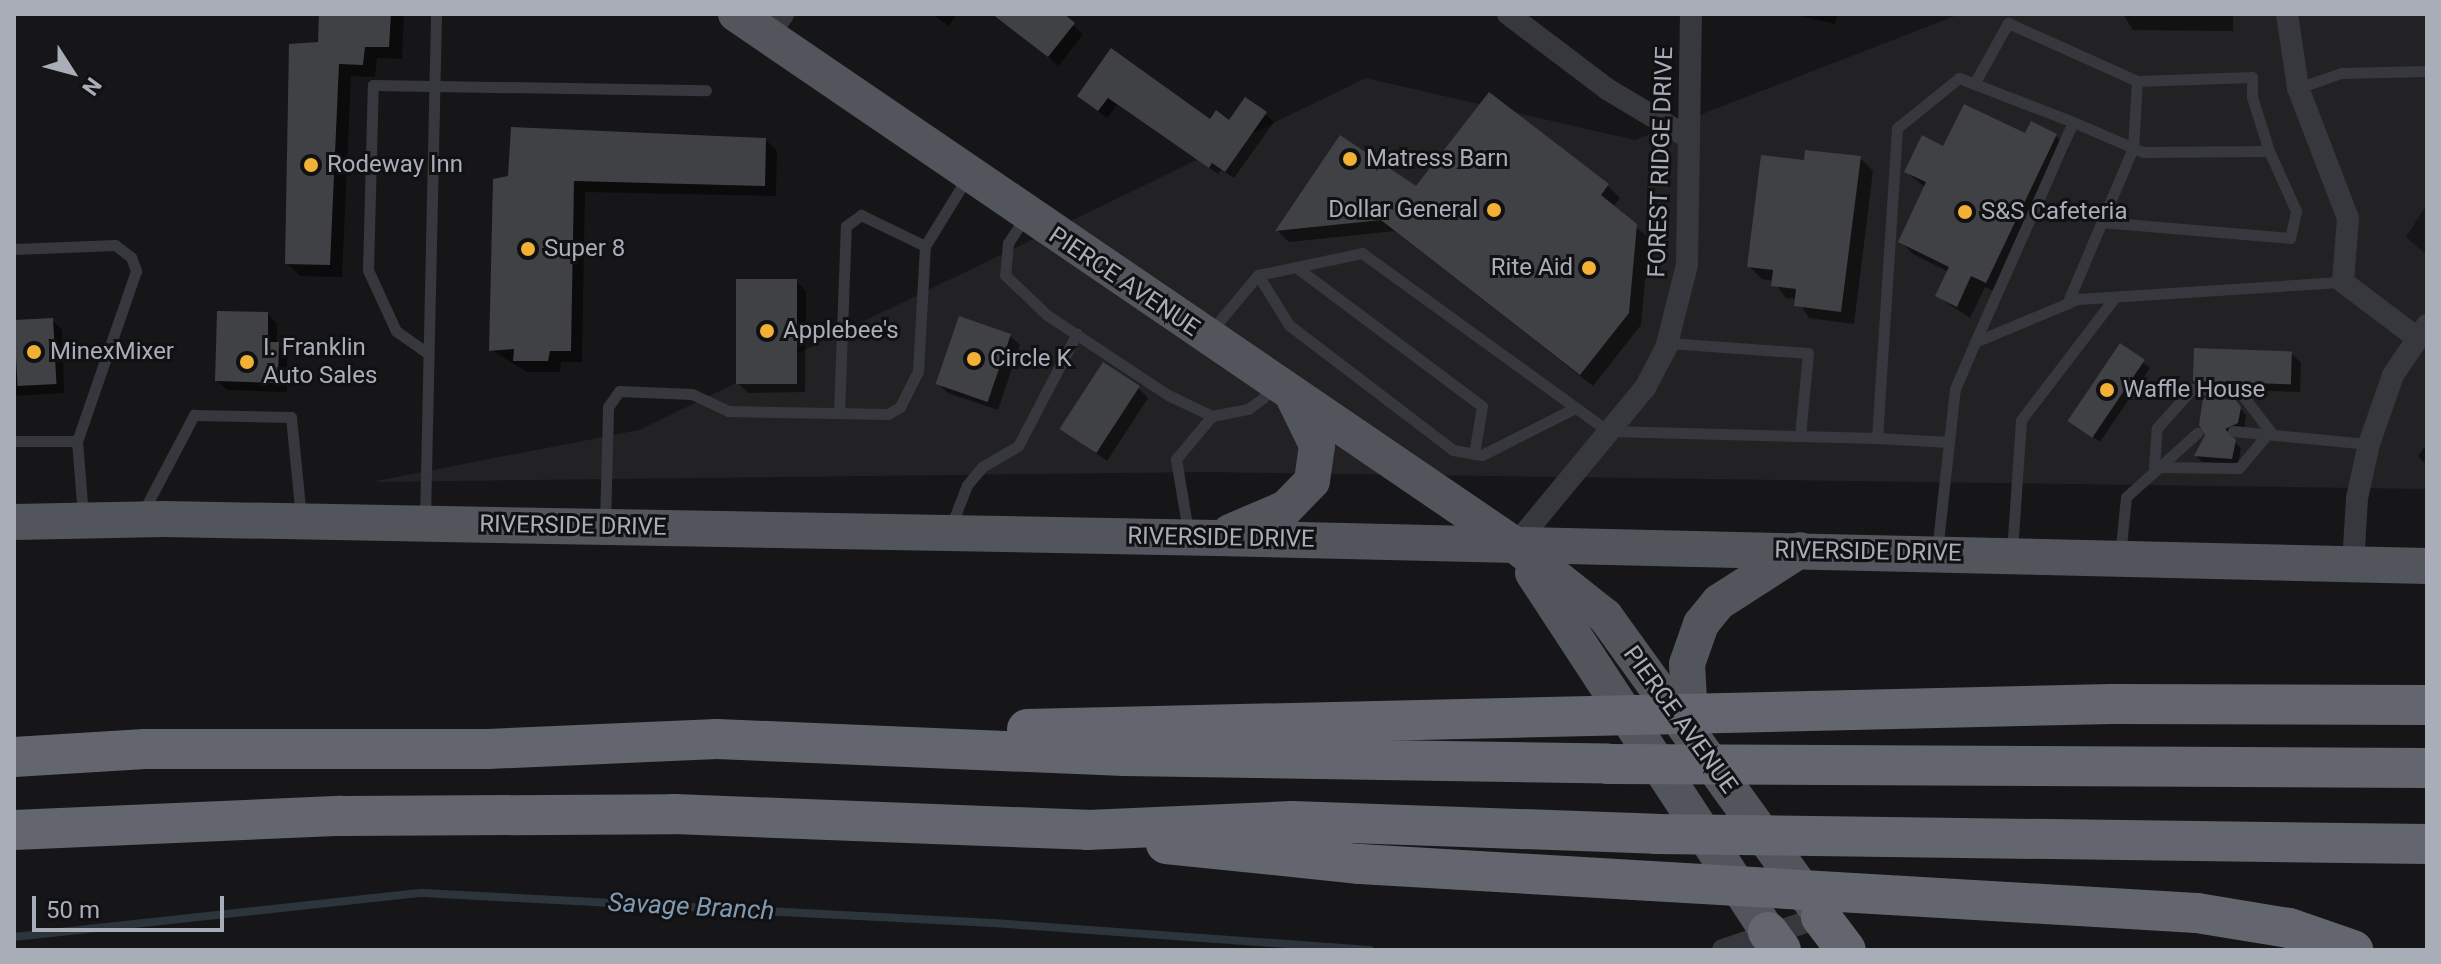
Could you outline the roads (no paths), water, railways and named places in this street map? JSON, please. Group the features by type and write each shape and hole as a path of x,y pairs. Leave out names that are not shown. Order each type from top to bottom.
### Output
{"highway":[{"path":"847,741 1073,725 1742,712 2427,705"},
{"path":"14,757 145,749 488,749 717,739 847,741 1125,756 1608,764 2427,768"},
{"path":"14,830 341,816 658,814 1087,830 1292,821 1656,834 1820,832 2427,844"},
{"path":"1087,830 1202,851 1684,881 1863,896 2197,913 2289,928 2353,950"},
{"path":"1821,917 1846,950"}],"main road":[{"name":"PIERCE AVENUE","path":"736,14 775,25 968,175 1515,545 1605,616 1821,917"},
{"path":"1202,537 1286,508 1312,481 1317,445 1282,389"},
{"name":"RIVERSIDE DRIVE","path":"14,522 301,522 1202,537 2427,566"},
{"name":"PIERCE AVENUE","path":"1515,545 1774,941"},
{"path":"1691,734 1687,664 1701,624 1719,602 1800,550"}],"street":[{"path":"1508,14 1607,89 1689,138"},
{"name":"FOREST RIDGE DRIVE","path":"1515,545 1645,388 1668,343 1687,265 1691,14"},
{"path":"2287,14 2298,88 2348,218 2343,282 2422,332 2393,375 2369,444 2357,498 2353,564"},
{"path":"1723,950 1774,941 1821,917"}],"lane":[{"path":"425,524 426,352 436,14"},
{"path":"1974,84 2011,18 2137,81 2252,77 2252,97 2269,151 2296,211 2290,238 2101,222"},
{"path":"2298,88 2341,73 2427,71"},
{"path":"1877,438 1897,128 1959,78 2133,148 2269,151"},
{"path":"2067,304 2133,148 2137,81"},
{"path":"426,352 396,331 368,270 373,85 434,83 706,90"},
{"path":"1936,553 1955,389 2073,122"},
{"path":"605,527 608,407 619,391 692,394 728,411 888,414 900,407 918,371 925,246 968,175"},
{"path":"839,413 846,226 861,215 925,246"},
{"path":"1026,216 1008,243 1005,275 1047,315 1168,395 1212,416 1248,409 1282,389"},
{"path":"14,249 115,245 131,257 136,271 77,441 83,521"},
{"path":"1206,338 1258,275 1362,253 1608,431 1949,442"},
{"path":"1296,267 1482,406 1474,454"},
{"path":"1258,275 1289,325 1453,450 1482,455 1575,408"},
{"path":"1975,342 2067,304 2115,297 2343,282"},
{"path":"2012,556 2021,420 2115,297"},
{"path":"948,533 967,485 982,467 1018,446 1077,333"},
{"path":"1668,343 1808,353 1800,436"},
{"path":"2154,467 2157,428 2192,389 2240,392 2270,431"},
{"path":"139,520 194,415 291,417 301,522"},
{"path":"1202,537 1176,459 1212,416"},
{"path":"2233,431 2270,431 2369,444"},
{"path":"2154,467 2239,468 2270,431"},
{"path":"2120,558 2126,497 2154,467 2197,433"},
{"path":"14,441 77,441"}],"waterway":[{"name":"Savage Branch","path":"14,937 422,893 993,923 1370,950"}],"place":[{"name":"Matress Barn","path":"1350,159"},
{"name":"Rodeway Inn","path":"311,165"},
{"name":"Dollar General","path":"1494,210"},
{"name":"S&S Cafeteria","path":"1965,212"},
{"name":"Super 8","path":"528,249"},
{"name":"Rite Aid","path":"1589,268"},
{"name":"Applebee's","path":"767,331"},
{"name":"MinexMixer","path":"34,352"},
{"name":"Circle K","path":"974,359"},
{"name":"I. Franklin Auto Sales","path":"247,362"},
{"name":"Waffle House","path":"2107,390"}]}
